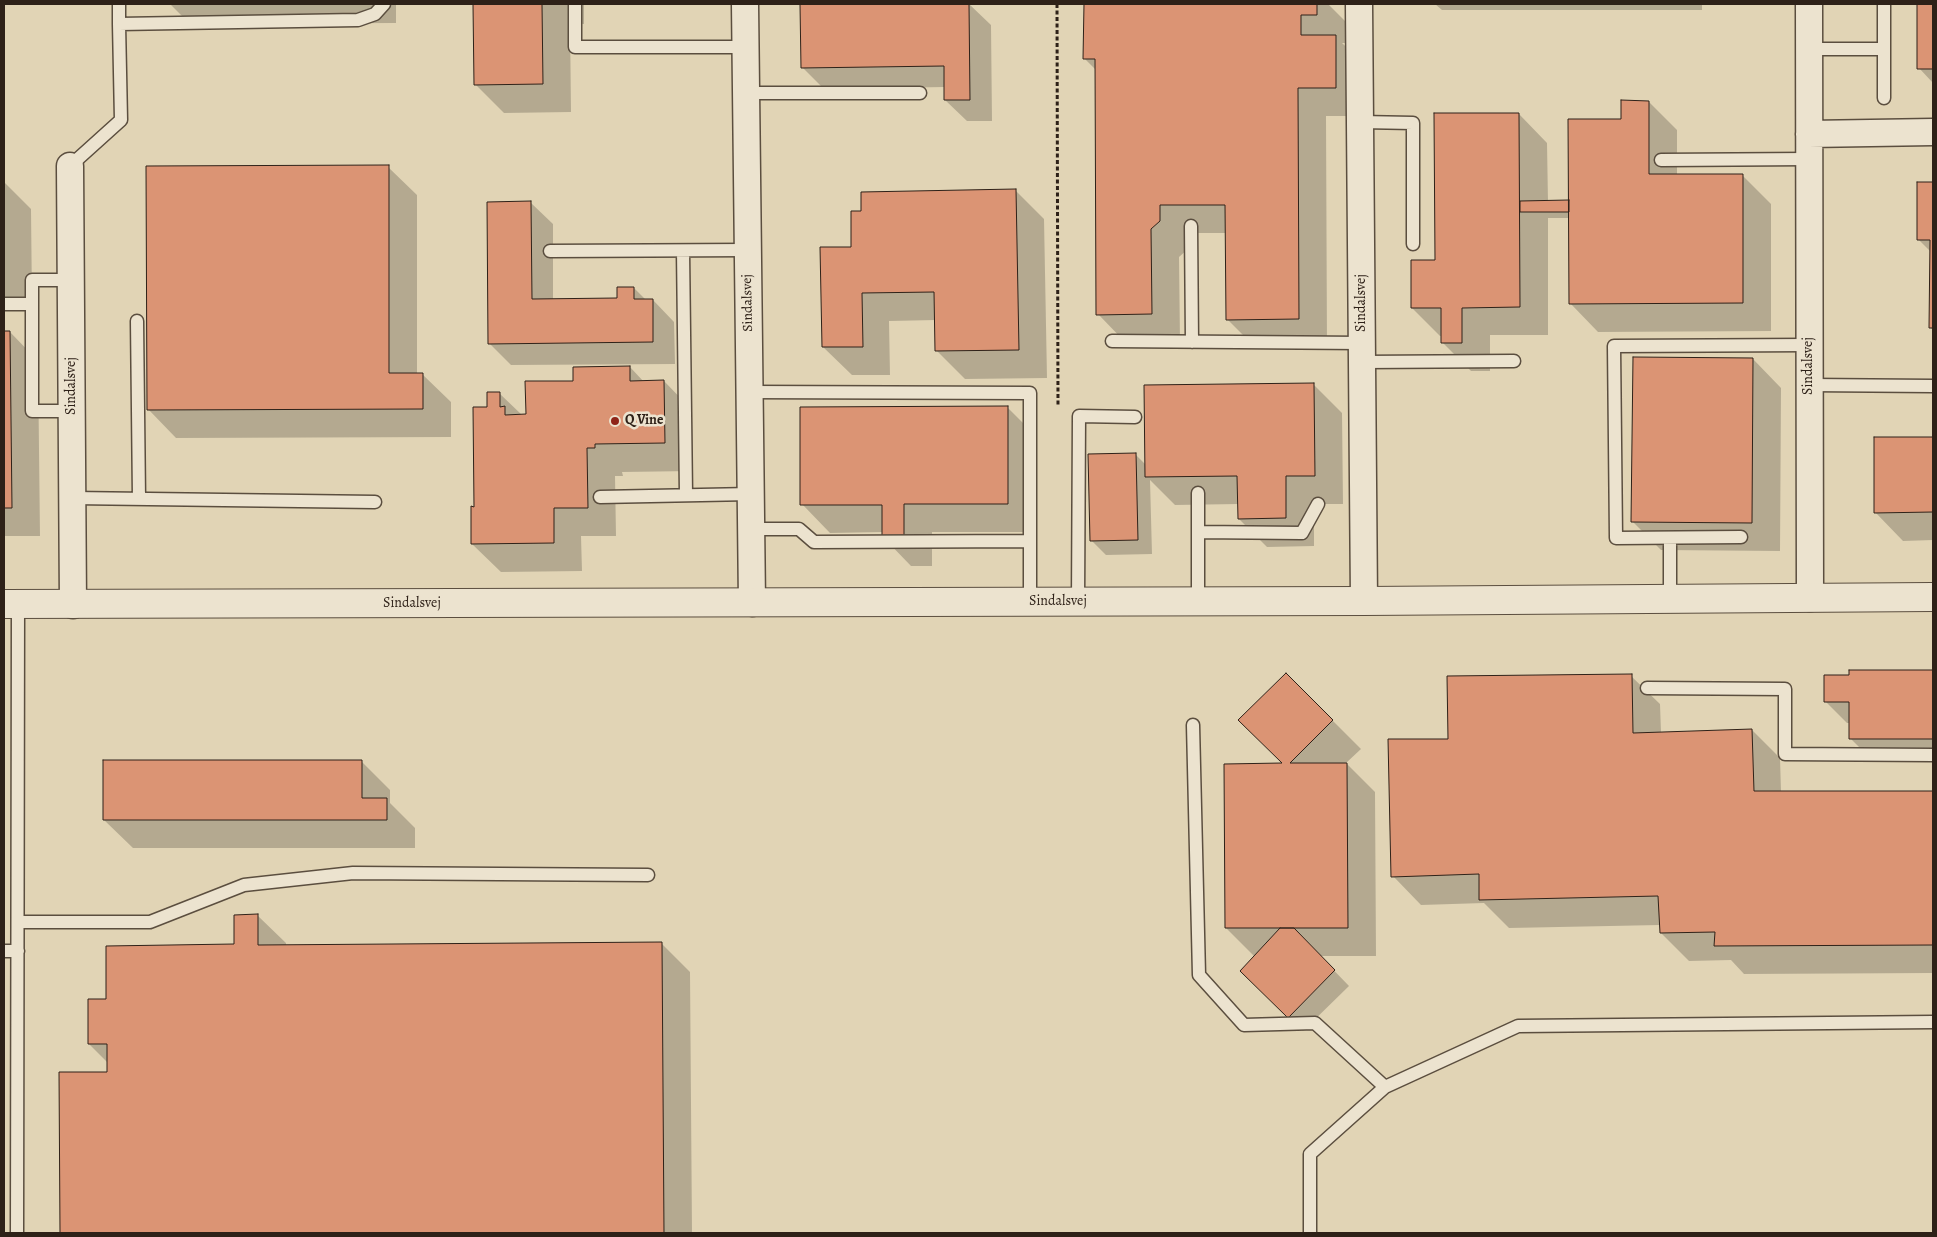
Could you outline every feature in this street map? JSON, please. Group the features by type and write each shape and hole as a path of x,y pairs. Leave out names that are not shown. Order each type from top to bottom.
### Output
{"street":[{"name":"Sindalsvej","path":"745,4 752,602"},
{"name":"Sindalsvej","path":"1360,4 1364,601"},
{"name":"Sindalsvej","path":"1809,4 1810,598"},
{"path":"1809,147 1933,132"},
{"name":"Sindalsvej","path":"70,166 73,605"},
{"name":"Sindalsvej","path":"11,604 1364,601 1933,597"}],"lane":[{"path":"70,166 121,120 119,4"},
{"path":"119,24 358,20 376,14 384,4"},
{"path":"575,4 575,47 746,47"},
{"path":"1884,4 1884,98"},
{"path":"1809,49 1884,48"},
{"path":"746,93 920,92"},
{"path":"1360,122 1413,123 1413,244"},
{"path":"1661,160 1809,147"},
{"path":"1191,226 1192,342"},
{"path":"550,251 748,250"},
{"path":"682,251 686,495"},
{"path":"71,280 32,280 32,411 72,411"},
{"path":"4,304 32,304"},
{"path":"137,322 139,499"},
{"path":"1112,341 1192,342 1514,361"},
{"path":"1741,537 1616,538 1614,346 1809,345"},
{"path":"1809,385 1933,386"},
{"path":"749,392 1030,393 1030,602"},
{"path":"1078,602 1079,416 1134,416"},
{"path":"1198,493 1198,601"},
{"path":"600,497 750,494"},
{"path":"73,498 375,502"},
{"path":"1198,532 1302,533 1318,504"},
{"path":"751,529 799,529 814,542 1030,541"},
{"path":"1670,538 1670,599"},
{"path":"11,604 18,922 17,1233"},
{"path":"1647,688 1786,689 1785,754 1933,755"},
{"path":"1193,725 1199,975 1244,1025 1315,1023 1385,1088"},
{"path":"18,922 150,922 244,885 353,873 648,875"},
{"path":"4,951 18,951"},
{"path":"1310,1233 1310,1154 1385,1088 1518,1026 1933,1022"}],"path":[{"path":"1057,4 1058,412"}],"building":[{"path":"473,4 542,4 543,84 474,85"},
{"path":"800,4 969,4 970,100 944,100 944,66 801,68"},
{"path":"1084,4 1317,4 1317,15 1301,15 1301,35 1336,35 1336,88 1298,88 1299,319 1226,320 1225,205 1160,205 1160,221 1151,229 1152,314 1096,315 1095,59 1083,59"},
{"path":"1917,4 1933,4 1933,69 1917,69"},
{"path":"1621,100 1649,101 1649,174 1743,174 1743,303 1569,304 1568,119 1621,119"},
{"path":"1434,113 1519,113 1520,307 1462,308 1462,343 1441,343 1441,308 1411,308 1411,260 1435,260"},
{"path":"389,165 389,373 423,373 423,409 147,410 146,166"},
{"path":"1917,182 1933,182 1933,328 1929,328 1930,240 1917,240"},
{"path":"1016,189 1019,350 935,351 934,292 862,293 863,347 822,347 820,247 851,247 851,211 861,211 861,192"},
{"path":"1569,200 1569,212 1520,212 1520,201"},
{"path":"531,201 532,299 617,298 617,287 634,287 634,299 653,299 653,342 488,344 487,202"},
{"path":"4,331 10,331 12,508 4,508"},
{"path":"1633,357 1753,358 1752,523 1631,522"},
{"path":"630,366 630,381 664,380 665,443 595,444 595,448 587,448 588,508 554,508 554,543 471,544 471,506 474,507 473,407 487,407 487,392 500,392 500,407 505,406 505,415 526,414 525,381 573,381 573,367"},
{"path":"1314,383 1315,476 1286,476 1286,518 1238,519 1237,476 1145,477 1144,385"},
{"path":"1008,406 1008,504 904,504 904,538 882,538 882,505 800,505 800,407"},
{"path":"1874,437 1933,437 1933,512 1874,513"},
{"path":"1136,453 1138,540 1090,541 1088,454"},
{"path":"1849,670 1933,670 1933,739 1849,739 1849,702 1824,702 1824,675 1849,675"},
{"path":"1286,673 1333,720 1290,763 1347,763 1348,928 1225,928 1224,764 1282,763 1238,720"},
{"path":"1632,674 1633,733 1752,729 1754,791 1933,791 1933,945 1714,946 1715,932 1660,933 1658,896 1479,900 1479,874 1391,877 1388,739 1448,739 1447,676"},
{"path":"103,760 362,760 362,798 387,798 387,820 103,820"},
{"path":"258,914 258,945 662,942 664,1233 60,1233 59,1072 107,1072 107,1044 88,1044 88,999 106,999 106,946 234,944 234,915"},
{"path":"1280,928 1294,928 1335,970 1288,1018 1240,971"}],"place":[{"name":"Q Vine","path":"615,421"}]}
